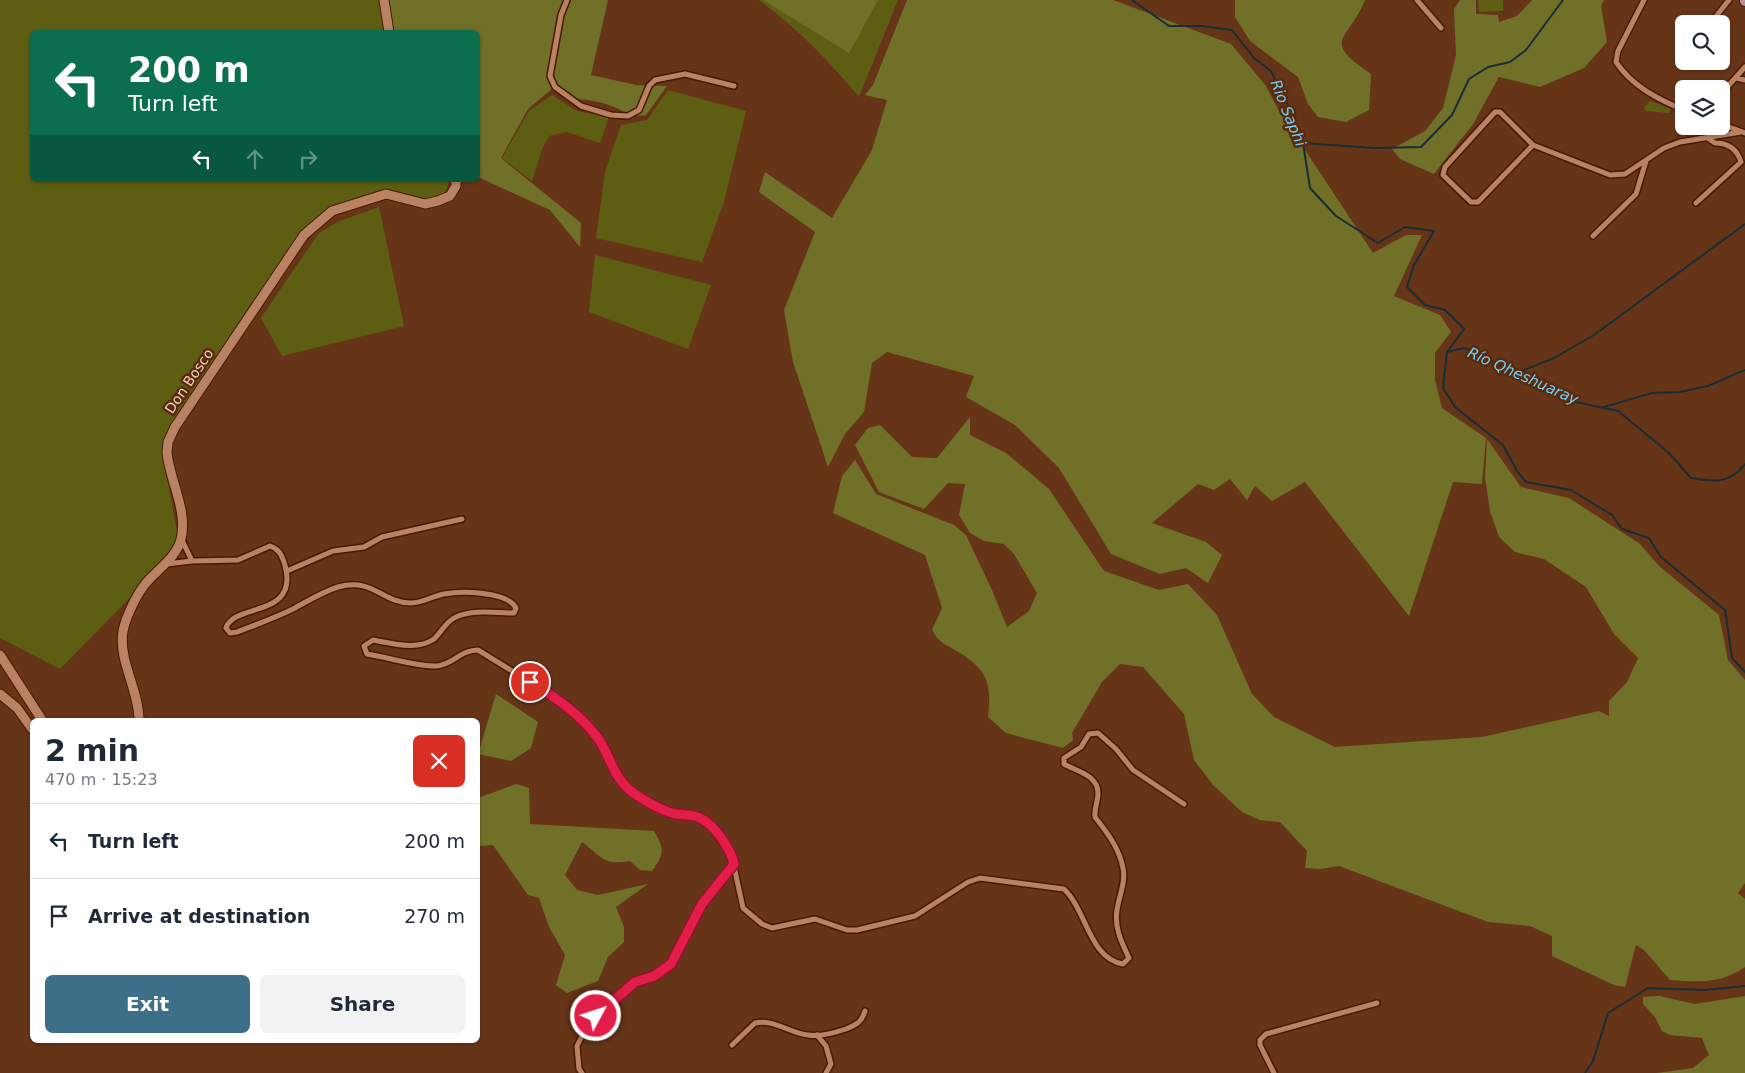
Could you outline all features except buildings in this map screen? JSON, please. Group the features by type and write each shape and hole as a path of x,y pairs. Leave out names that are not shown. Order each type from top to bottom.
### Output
{"street":[{"path":"384,0 389,30"},
{"path":"567,0 561,15 550,76 555,87 581,106 611,114 628,116 639,110 649,86 655,80 685,74 734,86"},
{"path":"1417,0 1441,28"},
{"path":"1644,0 1618,51 1616,62 1621,70 1651,96 1675,106"},
{"path":"1717,15 1729,0"},
{"path":"1730,84 1745,68"},
{"path":"1736,78 1745,80"},
{"path":"1533,145 1478,202 1471,202 1443,175 1444,167 1495,112 1500,112 1533,145 1610,175 1625,174 1664,148 1680,142 1709,139 1743,132"},
{"path":"1730,127 1743,132"},
{"path":"1696,203 1741,162 1731,147 1725,143 1715,143 1709,139"},
{"path":"1593,236 1636,194 1646,161"},
{"name":"Don Bosco","path":"181,540 183,520 167,453 171,436 304,235 332,211 386,194 425,204 438,201 450,196 456,186 456,182"},
{"path":"286,571 333,551 364,547 382,537 462,518"},
{"path":"181,540 192,561"},
{"path":"139,718 139,708 122,641 124,628 145,584 166,564 181,540"},
{"path":"166,564 192,561 238,560 270,546 277,548 282,555 286,571 286,586 282,594 266,607 231,620 226,628 230,633 237,632 292,609 320,594 353,584 374,588 386,596 411,603 447,594 468,593 499,596 509,600 516,608 514,613 487,611 467,614 446,623 433,639 424,644 406,645 373,640 364,646 364,650 367,654 435,666 449,663 468,650 478,650 556,698 582,720 599,739 610,764 633,793 675,814 700,818 710,824 730,852 744,908 762,924 772,928 815,920 847,930 857,930 915,916 968,882 980,878 1064,889 1082,914 1098,949 1104,956 1123,964 1129,958 1116,924 1116,910 1124,878 1123,868 1109,834 1096,817 1097,785 1084,773 1064,764 1064,758 1081,747 1089,734 1098,733 1116,749 1133,770 1184,804"},
{"path":"0,654 41,718"},
{"path":"0,694 17,708 30,726"},
{"path":"582,1073 579,1069 577,1046 585,1030 596,1016 635,982 654,976 671,964 702,904 734,864"},
{"path":"1274,1073 1260,1045 1260,1040 1266,1034 1377,1003"},
{"path":"732,1045 750,1026 761,1022 807,1035 817,1035 854,1026 861,1021 865,1012"},
{"path":"817,1035 826,1046 829,1057 830,1069 826,1073"}],"shaded area":[{"path":"0,0 380,0 384,30 30,30 30,182 448,182 445,195 410,201 374,197 332,210 304,235 163,441 164,461 178,537 166,561 60,669 0,638"},
{"path":"387,0 608,0 591,75 636,85 667,86 646,115 640,116 594,101 570,100 553,88 528,109 501,158 581,223 580,247 550,210 480,178 480,30 391,30"},
{"path":"759,0 898,0 859,97 812,45"},
{"path":"763,0 878,0 849,53"},
{"path":"907,0 1113,0 1231,44 1266,86 1278,109 1373,253 1406,235 1422,235 1394,296 1440,315 1451,332 1435,353 1435,380 1442,408 1486,438 1482,484 1453,482 1409,616 1305,482 1272,501 1255,486 1247,500 1230,479 1214,490 1198,484 1152,523 1206,542 1222,555 1208,583 1186,568 1160,574 1111,554 1059,468 1015,425 966,397 974,376 887,352 872,363 864,412 845,434 828,467 793,362 784,310 815,232 759,192 765,172 832,218 872,150 887,100 865,95 873,85"},
{"path":"1235,0 1365,0 1359,14 1342,39 1342,46 1355,62 1371,74 1369,110 1346,122 1318,117 1308,104 1298,77 1250,41 1235,17"},
{"path":"1460,0 1476,0 1476,14 1498,15 1499,22 1517,16 1532,0 1604,0 1601,6 1607,42 1584,68 1540,87 1499,77 1473,124 1434,174 1400,159 1392,149 1425,131 1443,108 1456,55 1454,9"},
{"path":"1478,0 1503,0 1503,11 1479,12"},
{"path":"668,90 746,111 724,202 702,262 596,238 605,172 621,125 647,120"},
{"path":"552,95 577,111 609,117 600,143 567,132 549,136 542,149 532,181 502,158 529,111"},
{"path":"1650,101 1671,109 1669,113 1646,111 1644,108"},
{"path":"379,207 404,326 282,356 261,318 318,234 337,222"},
{"path":"595,255 711,285 688,349 589,312"},
{"path":"970,417 970,435 1006,453 1049,489 1104,571 1159,590 1188,584 1217,615 1252,694 1274,717 1335,747 1482,737 1599,711 1609,716 1609,701 1627,682 1638,658 1614,634 1586,587 1544,559 1515,552 1499,537 1490,511 1485,477 1487,439 1521,487 1569,498 1640,544 1659,566 1719,615 1728,660 1745,680 1745,883 1738,893 1745,899 1745,967 1736,973 1709,981 1670,980 1644,950 1636,945 1625,987 1614,985 1552,956 1552,936 1530,926 1488,922 1339,866 1321,869 1305,868 1307,851 1280,822 1260,820 1242,812 1213,785 1194,760 1184,714 1143,667 1120,664 1102,682 1072,733 1073,740 1063,748 1006,733 988,717 988,685 981,670 966,657 942,642 932,630 942,608 925,555 833,513 842,476 855,460 876,494 954,525 966,535 1007,627 1029,611 1037,593 1014,554 1004,544 984,541 970,533 959,515 965,484 948,483 924,509 879,492 855,445 868,428 880,425 912,457 937,458"},
{"path":"496,694 538,722 531,748 511,761 480,754 480,747"},
{"path":"516,784 529,788 530,824 654,831 662,851 652,871 640,870 630,861 614,862 603,859 582,842 565,875 577,890 598,895 648,884 616,907 624,927 624,942 608,957 598,981 567,993 556,985 565,955 549,927 539,898 528,895 493,845 480,846 480,797"},
{"path":"1659,996 1695,1004 1745,996 1745,1073 1657,1073 1693,1068 1709,1055 1702,1038 1670,1035 1662,1031 1655,1017 1643,1004 1643,997"}],"waterway":[{"name":"Rio Saphi","path":"1132,0 1169,26 1202,26 1232,30 1254,58 1271,71 1289,107 1303,143 1310,188 1336,216 1378,243 1405,227 1434,231 1414,265 1407,287 1425,305 1445,310 1464,329 1447,352 1443,388 1455,407 1503,445 1517,471 1526,482 1571,490 1612,515 1622,529 1649,538 1661,557 1725,610 1732,658 1745,672"},
{"path":"1303,143 1374,148 1421,147 1452,115 1469,79 1488,67 1510,62 1526,50 1563,0"},
{"path":"1514,374 1554,358 1594,335 1745,224"},
{"name":"Río Qheshuaray","path":"1447,352 1465,348 1571,401 1618,411 1669,453 1691,478 1721,480 1733,475 1745,464"},
{"path":"1604,407 1652,393 1680,392 1708,386 1745,370"},
{"path":"1585,1073 1593,1061 1608,1013 1648,988 1705,990 1745,986"}],"route":[{"path":"530,682 556,698 582,720 599,739 610,764 633,793 675,814 690,815 710,824 730,852 734,864 702,904 671,964 654,976 635,982 596,1016"}]}
